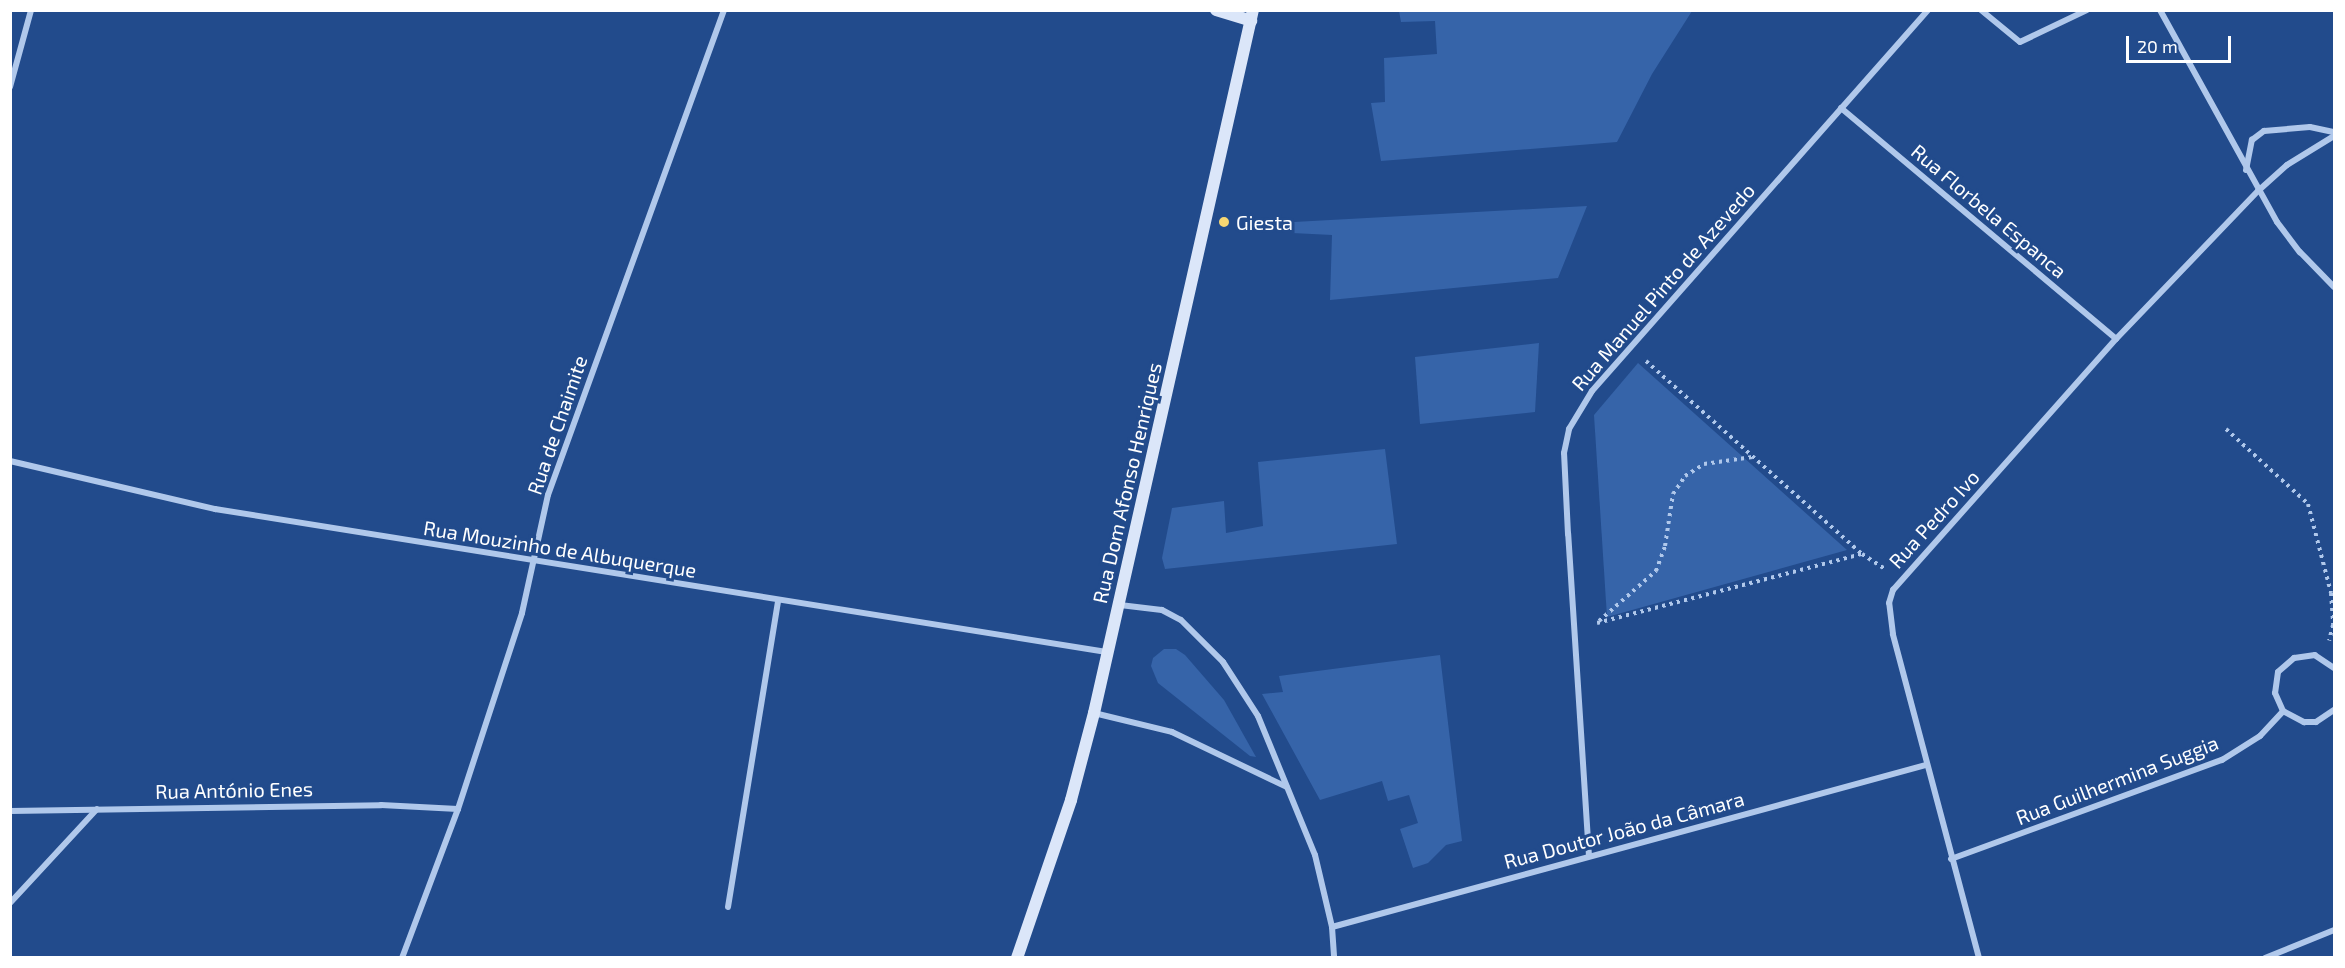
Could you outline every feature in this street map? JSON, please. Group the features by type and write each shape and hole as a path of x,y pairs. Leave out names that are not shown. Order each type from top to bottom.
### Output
{"main road":[{"path":"1216,10 1252,16"},
{"name":"Rua Dom Afonso Henriques","path":"1017,957 1071,800 1094,712 1252,16"}],"street":[{"path":"10,87 31,10"},
{"name":"Rua de Chaimite","path":"402,957 458,809 537,561 548,495 724,10"},
{"name":"Rua Manuel Pinto de Azevedo","path":"1589,856 1564,453 1569,429 1578,408 1928,10"},
{"path":"1981,10 2020,42 2087,10"},
{"path":"2160,10 2258,191 2300,252 2334,287"},
{"name":"Rua Florbela Espanca","path":"1841,108 2116,339"},
{"path":"2246,171 2252,140 2264,131 2310,127 2334,134"},
{"name":"Rua Pedro Ivo","path":"1979,957 1926,765 1893,634 1889,603 1900,579 2116,339 2258,191 2287,165 2334,134"},
{"name":"Rua Mouzinho de Albuquerque","path":"10,461 215,509 1108,652"},
{"path":"728,908 778,600"},
{"path":"1120,605 1162,610 1198,633 1223,662 1258,716 1315,855 1332,927 1334,957"},
{"path":"2334,668 2325,659 2304,655 2285,663 2275,682 2277,703 2283,711 2304,722 2316,722 2334,710"},
{"name":"Rua Guilhermina Suggia","path":"1951,859 2223,760 2260,736 2283,711"},
{"path":"1094,712 1172,732 1287,787"},
{"name":"Rua Doutor João da Câmara","path":"1332,927 1926,765"},
{"name":"Rua António Enes","path":"10,811 381,805 458,809"},
{"path":"10,903 97,809"},
{"path":"2265,957 2334,930"}],"path":[{"path":"1632,347 1862,554 1900,579"},
{"path":"2226,429 2308,504 2331,593 2333,625 2325,659"},
{"path":"1597,623 1656,571 1665,546 1672,494 1685,476 1704,464 1752,457"},
{"path":"1575,626 1597,623 1862,554"}],"shaded area":[{"path":"1399,10 1692,11 1652,74 1617,142 1381,161 1371,103 1385,102 1384,58 1437,54 1435,21 1401,22"},
{"path":"1587,206 1558,278 1330,300 1332,235 1292,233 1294,222"},
{"path":"1539,343 1535,412 1420,424 1415,357"},
{"path":"1638,363 1847,550 1607,617 1594,415"},
{"path":"1385,449 1397,544 1165,569 1162,558 1172,508 1224,501 1226,533 1263,526 1258,462"},
{"path":"1164,649 1176,649 1185,655 1224,700 1256,757 1250,756 1158,683 1151,666 1153,658"},
{"path":"1440,655 1462,841 1446,845 1428,863 1413,868 1400,829 1418,823 1409,795 1388,801 1382,781 1320,800 1262,694 1283,692 1279,676"}],"place":[{"name":"Giesta","path":"1224,222"}]}
